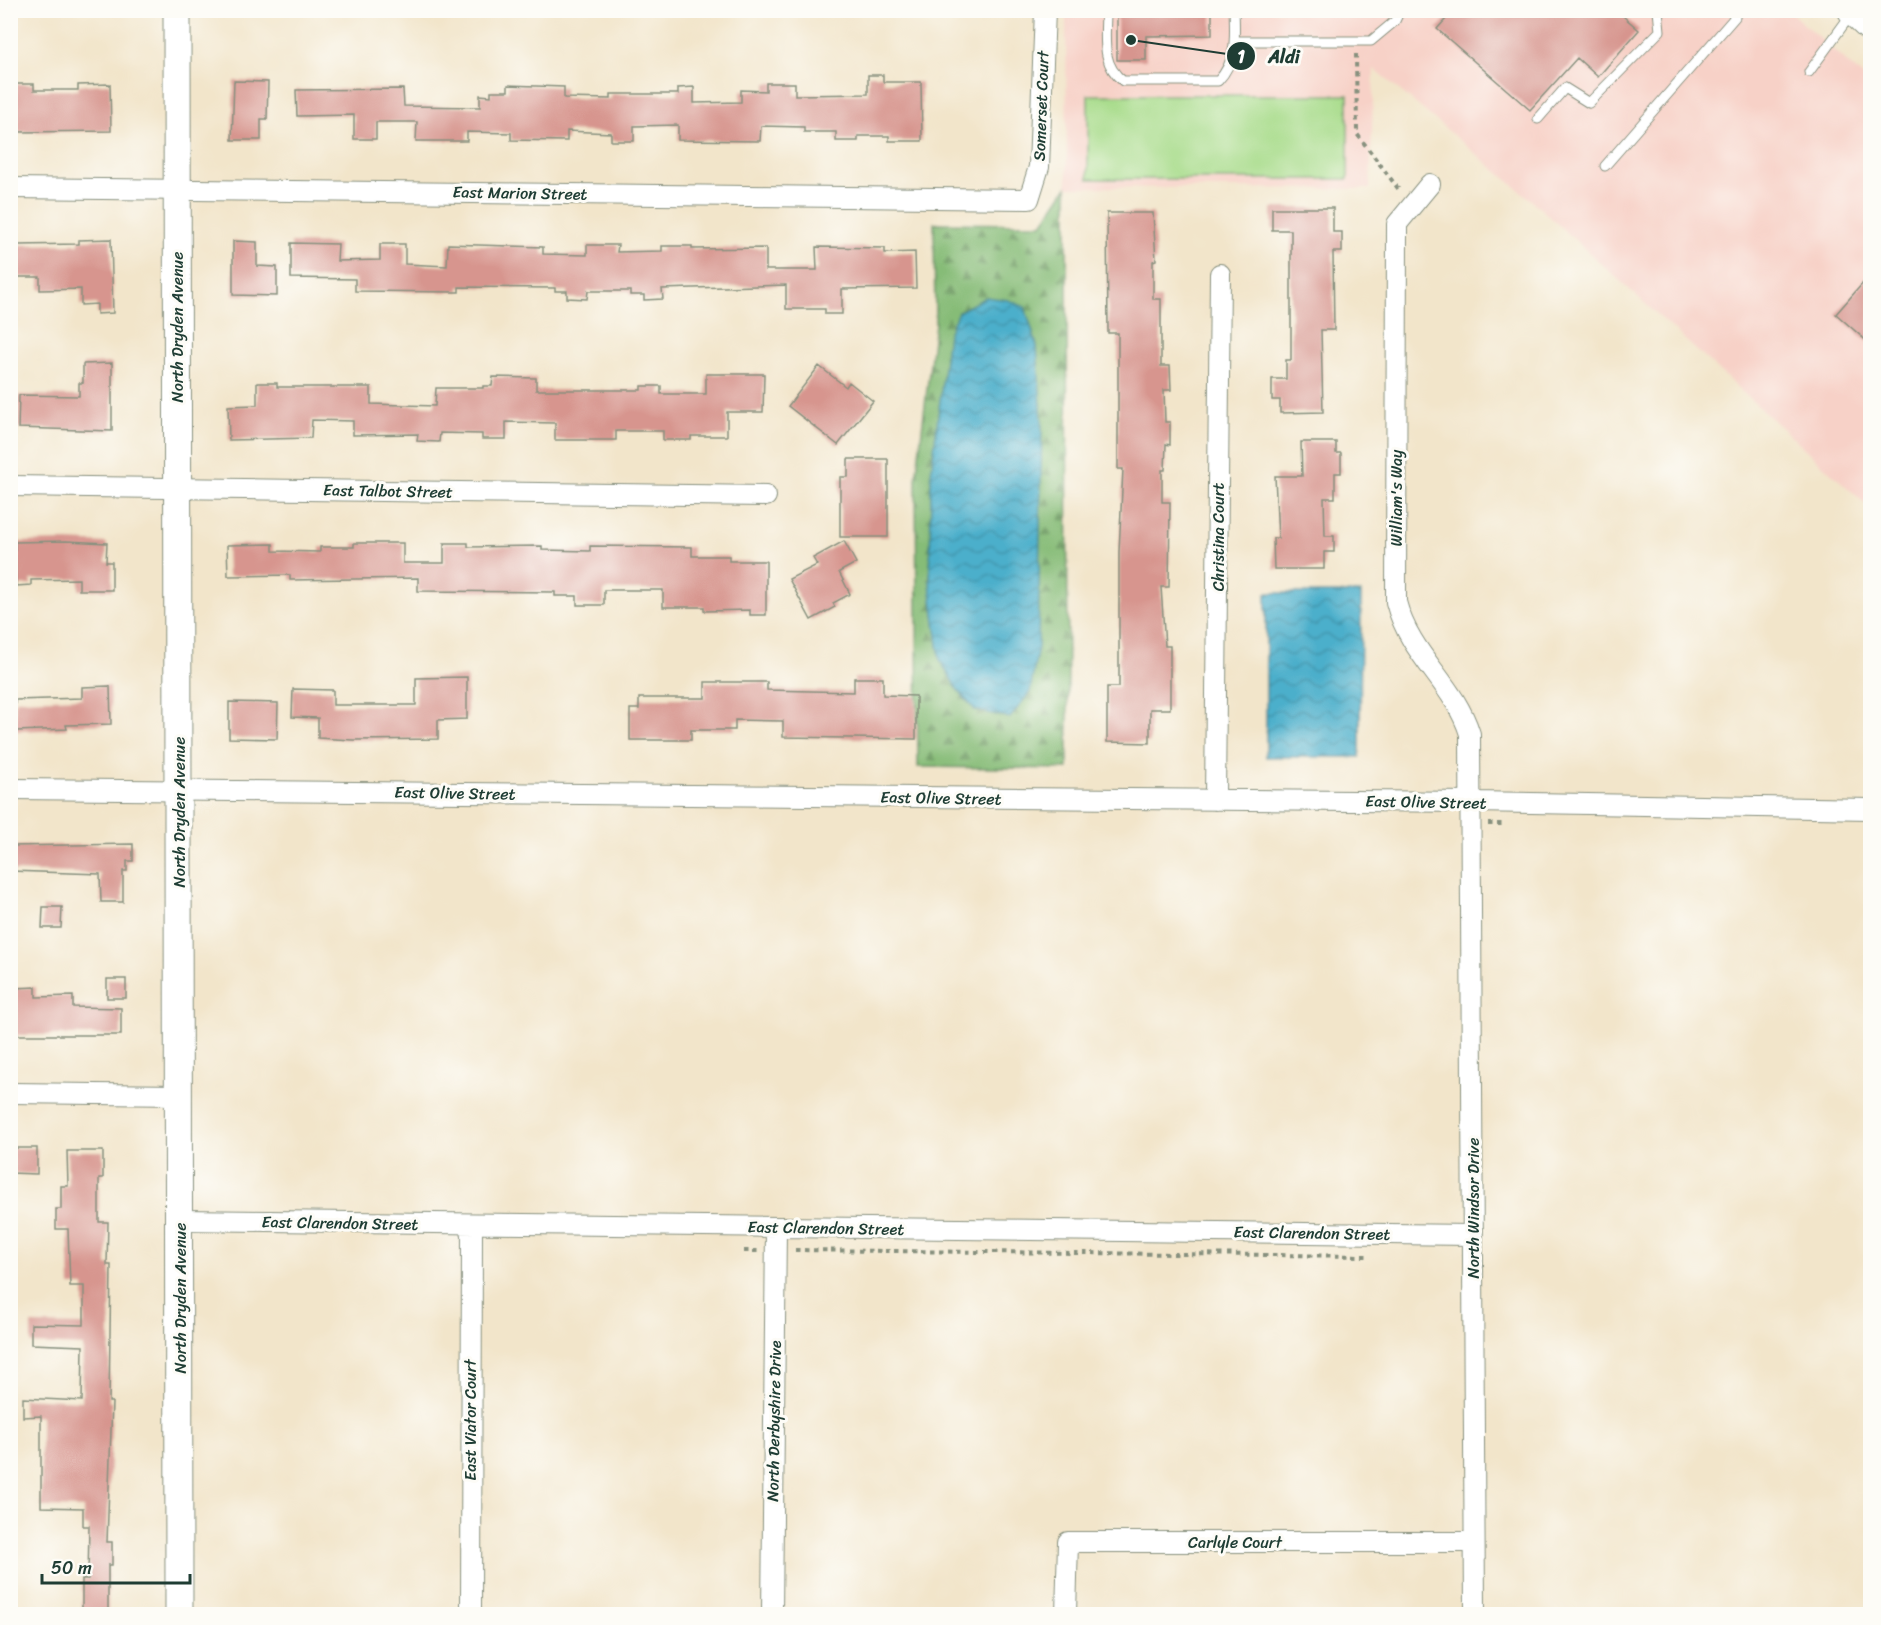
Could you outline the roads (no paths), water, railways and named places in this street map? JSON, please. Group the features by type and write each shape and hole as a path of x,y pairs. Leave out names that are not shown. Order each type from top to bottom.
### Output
{"main road":[{"path":"1853,11 1870,26"}],"street":[{"name":"North Dryden Avenue","path":"177,10 179,1614"},
{"name":"Somerset Court","path":"1029,200 1038,166 1045,10"},
{"name":"William's Way","path":"1430,184 1397,224 1396,602 1402,626 1416,650 1463,710 1470,734 1473,802"},
{"name":"East Marion Street","path":"10,188 1029,200"},
{"name":"Christina Court","path":"1215,800 1220,274"},
{"name":"East Talbot Street","path":"10,486 766,496"},
{"name":"East Olive Street","path":"10,789 1473,802 1870,809"},
{"name":"North Windsor Drive","path":"1473,802 1472,1235 1475,1614"},
{"path":"10,1093 180,1095"},
{"name":"East Clarendon Street","path":"180,1220 1472,1235"},
{"name":"East Viator Court","path":"471,1614 472,1225"},
{"name":"North Derbyshire Drive","path":"772,1614 776,1228"},
{"name":"Carlyle Court","path":"1066,1614 1068,1542 1474,1542"}],"lane":[{"path":"1106,10 1106,60 1114,75 1123,81 1218,81 1228,71 1235,41 1234,10"},
{"path":"1235,41 1371,41 1395,21 1400,10"},
{"path":"1538,119 1565,88 1589,103 1660,31 1658,10"},
{"path":"1605,166 1735,17 1731,10"},
{"path":"1809,72 1853,11"}],"water":[{"path":"986,297 1008,300 1025,307 1037,346 1042,421 1038,647 1030,692 1010,718 975,710 957,689 940,660 930,584 931,474 948,334 958,312"},
{"path":"1266,593 1361,593 1360,757 1266,757"}],"place":[{"name":"Aldi","path":"1131,40"}]}
